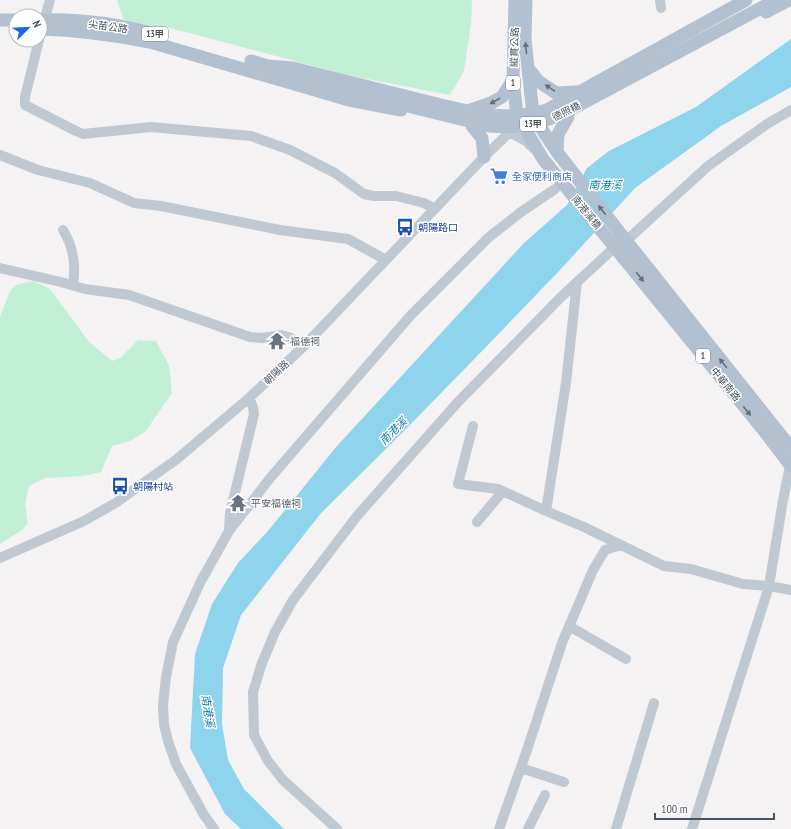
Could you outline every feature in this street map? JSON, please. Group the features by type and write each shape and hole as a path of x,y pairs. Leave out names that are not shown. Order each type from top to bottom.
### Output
{"main road":[{"name":"縱貫公路","path":"515,0 513,80 521,122 543,159"},
{"name":"縱貫公路","path":"526,0 525,39 533,114 557,152"},
{"path":"267,70 288,83 349,100 439,117 472,126 509,132 533,114 547,110 746,0"},
{"name":"德照橋","path":"267,70 291,74 492,121 510,122 526,120 551,112 574,102 766,0"},
{"name":"德照橋","path":"267,70 289,78 489,126 527,126 545,121 566,112 776,0"},
{"path":"267,70 293,68 445,106 497,116 541,128 568,117 789,0"},
{"name":"尖苗公路","path":"48,29 120,26 151,33 267,70"},
{"path":"528,68 538,81 556,93 578,92"},
{"path":"468,111 491,104 502,97 513,80"},
{"path":"557,152 558,134 568,117"},
{"path":"472,126 482,138 484,156"},
{"name":"南港溪橋","path":"557,152 618,241"},
{"name":"南港溪橋","path":"543,159 618,241"},
{"name":"中華南路","path":"618,241 791,448"},
{"name":"中華南路","path":"618,241 791,466"}],"street":[{"path":"36,48 25,96 26,105 76,131 84,134 151,127 250,136 290,150 335,173 364,194 374,196 396,196 424,203 435,208"},
{"path":"337,829 283,780 268,761 254,735 253,692 262,663 275,632 293,600 357,516 458,402 618,241 708,166 767,124 791,110"},
{"path":"509,132 526,141 543,159"},
{"name":"朝陽路","path":"0,558 84,521 117,502 177,459 249,398 304,346 484,156 509,132"},
{"path":"0,155 38,170 90,184 134,203 161,206 280,230 348,239 386,260"},
{"path":"214,829 204,815 176,764 164,725 163,705 166,677 173,642 201,582 229,531 276,471 411,315 488,238 521,212 555,189"},
{"path":"63,230 70,242 74,257 75,271 73,285"},
{"path":"0,268 85,289 129,295 250,337 262,338 281,335 289,337 304,346"},
{"path":"546,510 566,382 577,282"},
{"path":"229,531 230,513 254,414 254,407 249,398"},
{"path":"473,426 458,484 498,488 584,526 664,566 691,568 743,584 770,586 791,590"},
{"path":"692,829 770,586 783,500 791,466"},
{"path":"477,522 503,491"},
{"path":"499,829 521,768 562,643 593,570 605,550 621,545"},
{"path":"569,626 626,659"},
{"path":"616,829 654,703"},
{"path":"521,768 564,782"},
{"path":"528,829 545,795"}],"green space":[{"path":"117,0 472,0 471,24 464,71 450,95 352,76 170,28 130,25 123,18"},
{"path":"33,281 50,289 89,342 112,361 120,358 138,340 156,341 169,366 172,393 145,432 130,441 112,446 101,472 83,476 45,478 29,486 25,504 28,523 22,530 0,544 0,317 10,291 16,285"}],"water":[{"name":"南港溪","path":"791,39 791,87 721,126 635,188 560,270 483,350 321,513 241,615 223,668 222,724 228,760 244,789 284,829 241,829 225,814 190,748 195,654 212,604 238,563 268,531 337,446 524,243 567,205 587,168 609,151 696,107"}],"place":[{"name":"全家便利商店","path":"499,176"},
{"name":"朝陽路口","path":"405,227"},
{"name":"福德祠","path":"277,341"},
{"name":"朝陽村站","path":"120,486"},
{"name":"平安福德祠","path":"238,503"}]}
